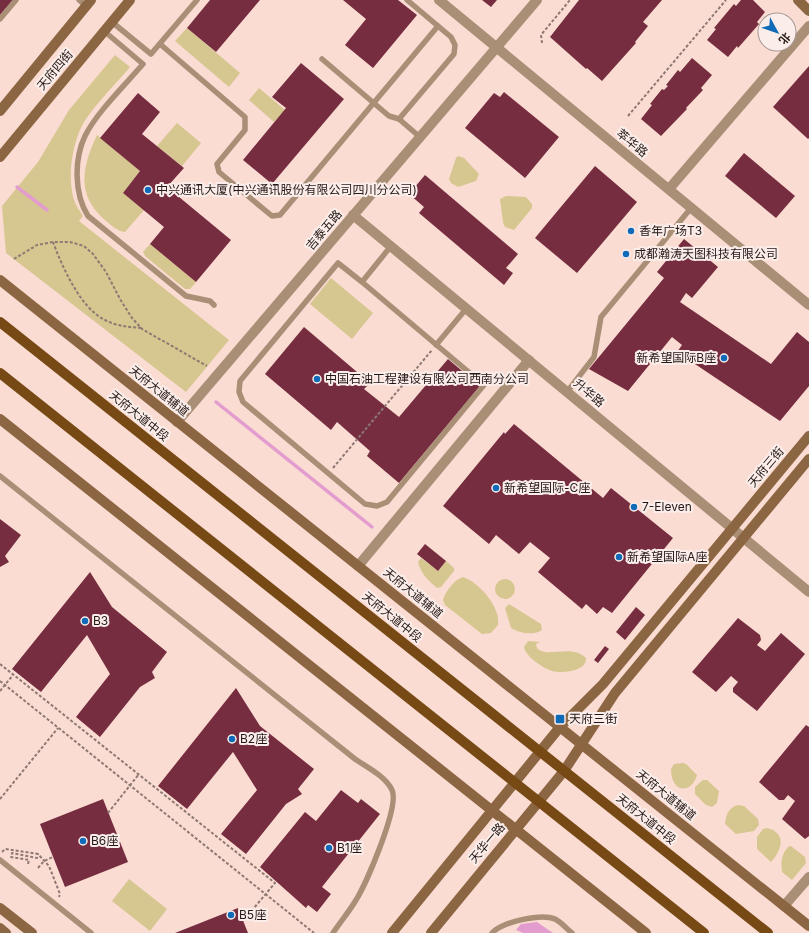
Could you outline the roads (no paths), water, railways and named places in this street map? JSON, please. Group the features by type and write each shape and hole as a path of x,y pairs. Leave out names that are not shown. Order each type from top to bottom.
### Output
{"main road":[{"name":"天府大道中段","path":"0,322 768,933"},
{"path":"0,373 704,933"}],"street":[{"name":"天府四街","path":"0,157 130,0"},
{"name":"萃华路","path":"439,0 809,306"},
{"name":"吉泰五路","path":"177,422 353,215 421,138 537,0"},
{"path":"798,0 809,12"},
{"name":"天府四街","path":"0,111 85,2"},
{"path":"668,189 809,26"},
{"name":"升华路","path":"353,215 809,592"},
{"name":"天府大道辅道","path":"0,280 809,926"},
{"path":"358,566 529,360"},
{"path":"0,419 646,933"},
{"name":"天府三街","path":"392,933 560,727 603,684 809,436"},
{"path":"564,771 616,693 809,459"},
{"name":"天华一路","path":"431,933 564,771"},
{"path":"784,906 809,877"},
{"path":"0,908 32,933"},
{"path":"0,928 6,933"}],"lane":[{"path":"0,19 16,0"},
{"path":"112,22 151,54 197,0"},
{"path":"399,119 454,54 455,45 451,37 407,0"},
{"path":"160,44 245,117 245,130 217,164 219,172 272,216 280,215 438,26"},
{"path":"104,31 143,64 92,125 85,138 78,168 77,184 82,207 88,216 186,296 210,301 214,304"},
{"path":"322,59 389,116 399,119 421,138"},
{"path":"567,392 594,357 601,317 691,208"},
{"path":"362,282 391,246"},
{"path":"338,263 436,345 484,385 387,502 377,506 365,504 243,402 238,386 240,381 338,263"},
{"path":"436,345 466,309"},
{"path":"0,476 355,759 386,780 394,792 392,814 375,861 357,900 333,933"},
{"path":"0,860 90,933"},
{"path":"492,933 496,928 518,921 541,918 555,919 572,933"}],"waterway":[{"path":"17,187 47,210"},
{"path":"216,402 372,527"}],"place":[{"name":"中兴通讯大厦(中兴通讯股份有限公司四川分公司)","path":"148,190"},
{"name":"香年广场T3","path":"631,231"},
{"name":"成都瀚涛天图科技有限公司","path":"626,254"},
{"name":"新希望国际B座","path":"724,358"},
{"name":"中国石油工程建设有限公司西南分公司","path":"317,379"},
{"name":"新希望国际-C座","path":"496,488"},
{"name":"7-Eleven","path":"634,507"},
{"name":"新希望国际A座","path":"619,557"},
{"name":"B3","path":"85,621"},
{"name":"天府三街","path":"560,719"},
{"name":"B2座","path":"232,739"},
{"name":"B6座","path":"83,841"},
{"name":"B1座","path":"329,848"},
{"name":"B5座","path":"231,915"}]}
